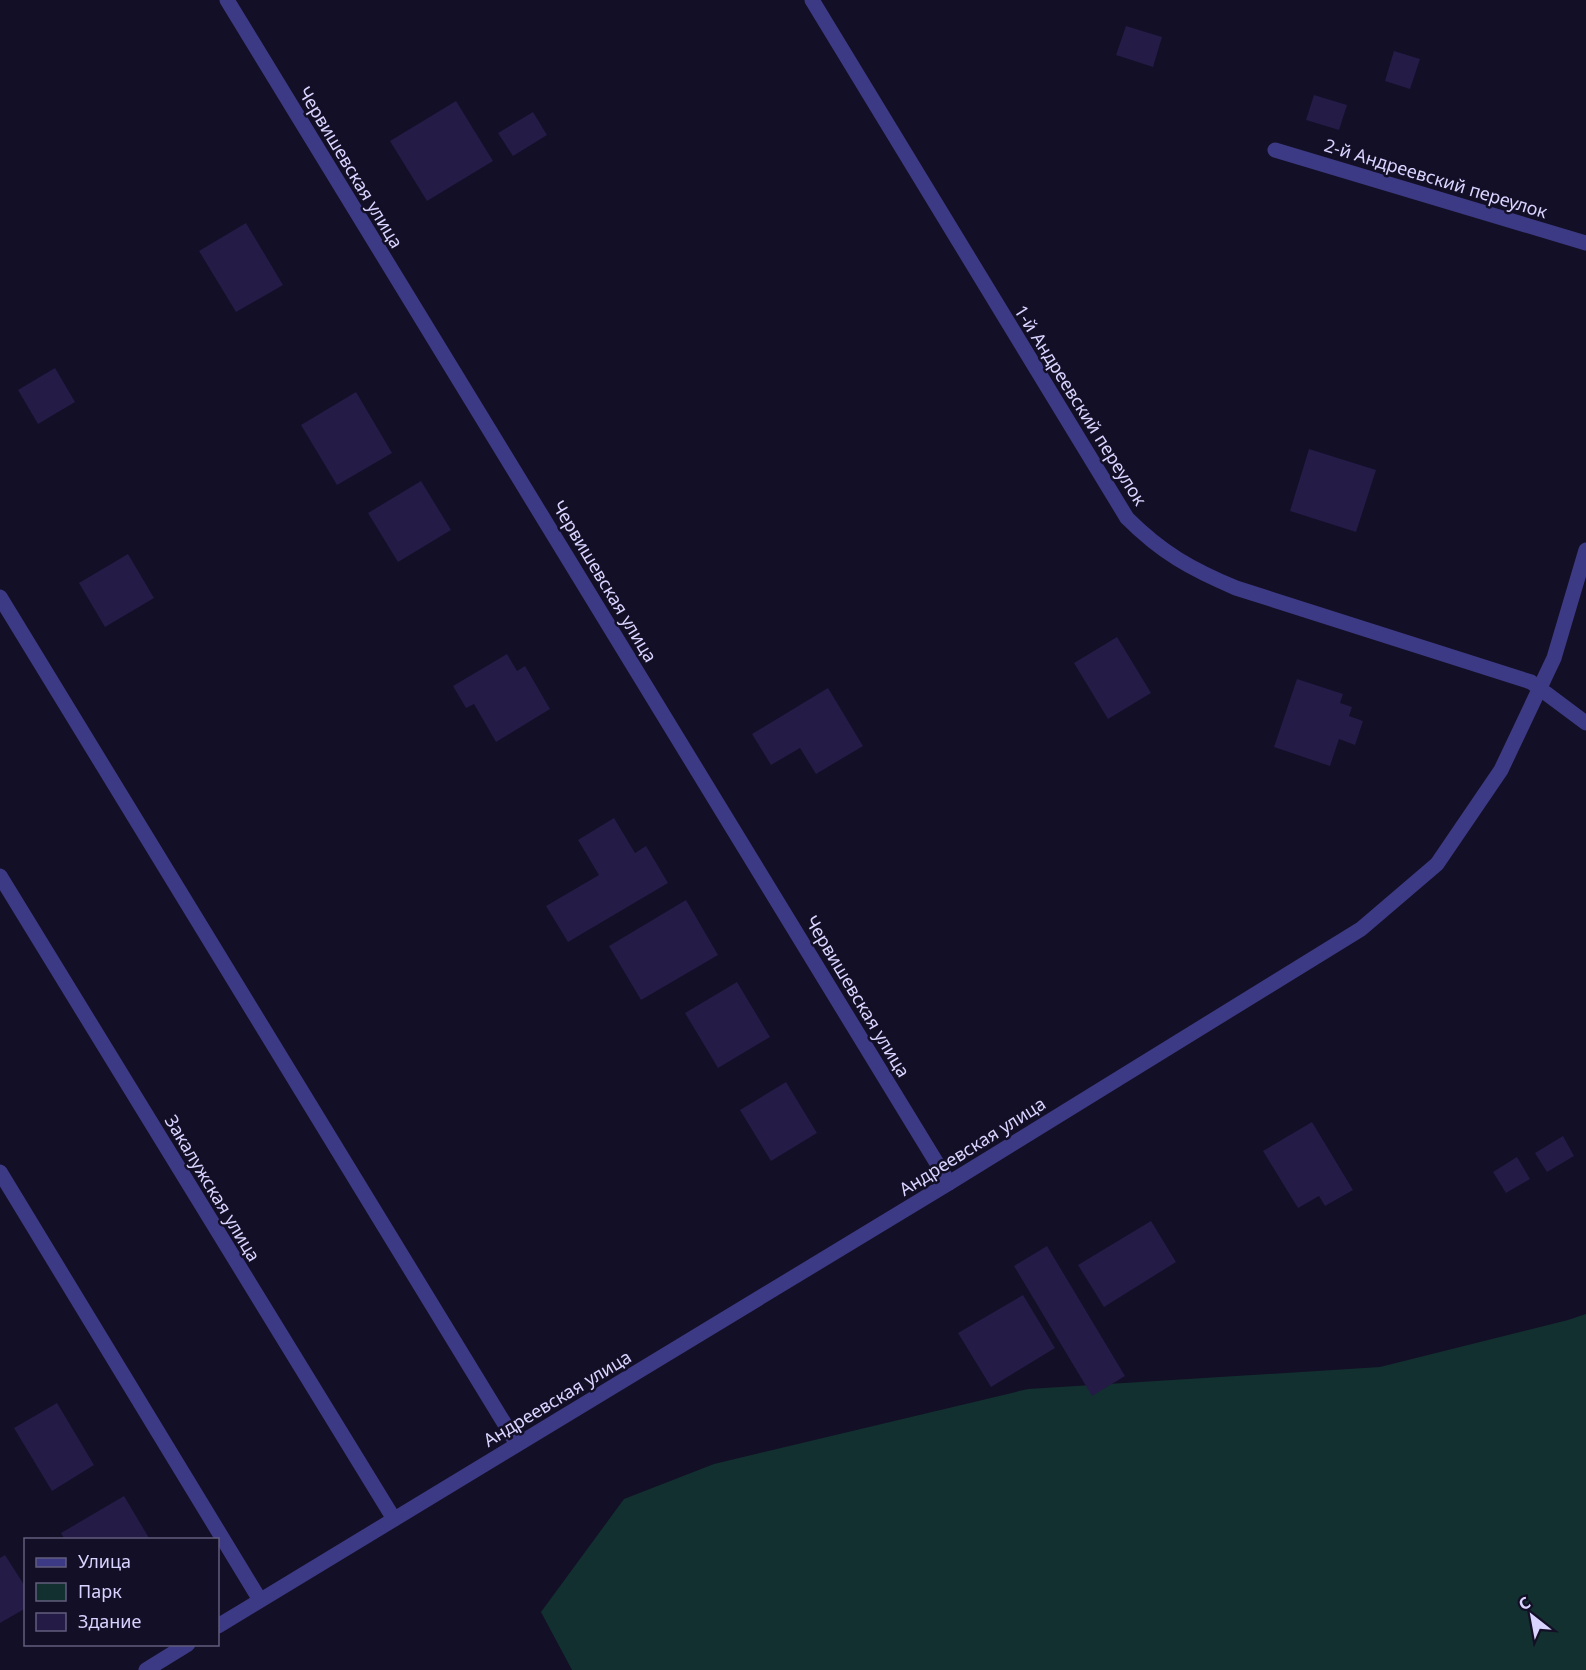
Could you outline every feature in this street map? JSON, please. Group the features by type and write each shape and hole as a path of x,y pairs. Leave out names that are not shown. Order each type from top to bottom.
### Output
{"street":[{"name":"Червишевская улица","path":"227,0 949,1183"},
{"name":"1-й Андреевский переулок","path":"812,0 1127,518 1146,537 1174,558 1236,588 1531,681 1562,707 1586,723"},
{"name":"2-й Андреевский переулок","path":"1275,150 1586,243"},
{"name":"Андреевская улица","path":"219,1625 949,1183 1360,929 1437,864 1501,770 1554,658 1586,550"},
{"path":"0,597 518,1444"},
{"name":"Закалужская улица","path":"0,876 394,1520"},
{"path":"0,1172 260,1600"},
{"path":"146,1670 185,1646"}],"green space":[{"path":"1586,1314 1586,1670 572,1670 541,1612 624,1499 714,1464 1028,1389 1380,1367"}],"building":[{"path":"1126,26 1162,37 1153,67 1116,55"},
{"path":"1394,51 1420,59 1410,89 1385,81"},
{"path":"1314,95 1347,105 1339,130 1306,120"},
{"path":"456,101 493,161 427,201 390,141"},
{"path":"533,112 547,135 513,156 498,133"},
{"path":"246,223 283,285 236,312 199,251"},
{"path":"55,368 75,402 38,424 18,390"},
{"path":"356,392 392,453 337,485 301,425"},
{"path":"1309,449 1376,470 1356,532 1290,511"},
{"path":"421,481 451,530 398,562 368,513"},
{"path":"128,554 154,598 105,627 79,583"},
{"path":"1117,637 1151,693 1108,719 1074,663"},
{"path":"507,654 517,671 525,666 550,709 496,742 474,704 466,708 453,686"},
{"path":"1297,679 1343,694 1340,703 1352,707 1349,716 1363,721 1355,745 1339,739 1330,766 1274,747"},
{"path":"828,688 863,746 816,774 800,748 771,765 752,734"},
{"path":"614,818 635,853 646,846 668,883 568,942 546,906 599,875 578,840"},
{"path":"686,900 718,955 641,1000 609,946"},
{"path":"737,982 770,1037 718,1068 685,1013"},
{"path":"786,1082 817,1133 771,1161 740,1110"},
{"path":"1312,1122 1353,1190 1325,1206 1319,1196 1298,1208 1263,1151"},
{"path":"1563,1136 1574,1156 1547,1172 1535,1153"},
{"path":"1517,1157 1530,1179 1506,1193 1493,1172"},
{"path":"1151,1221 1176,1262 1104,1307 1078,1265"},
{"path":"1047,1246 1125,1376 1092,1396 1014,1266"},
{"path":"1023,1295 1055,1348 991,1387 958,1333"},
{"path":"57,1403 94,1465 52,1491 14,1428"},
{"path":"124,1496 149,1538 64,1538 61,1533"},
{"path":"5,1555 24,1585 24,1609 0,1623 0,1558"}]}
